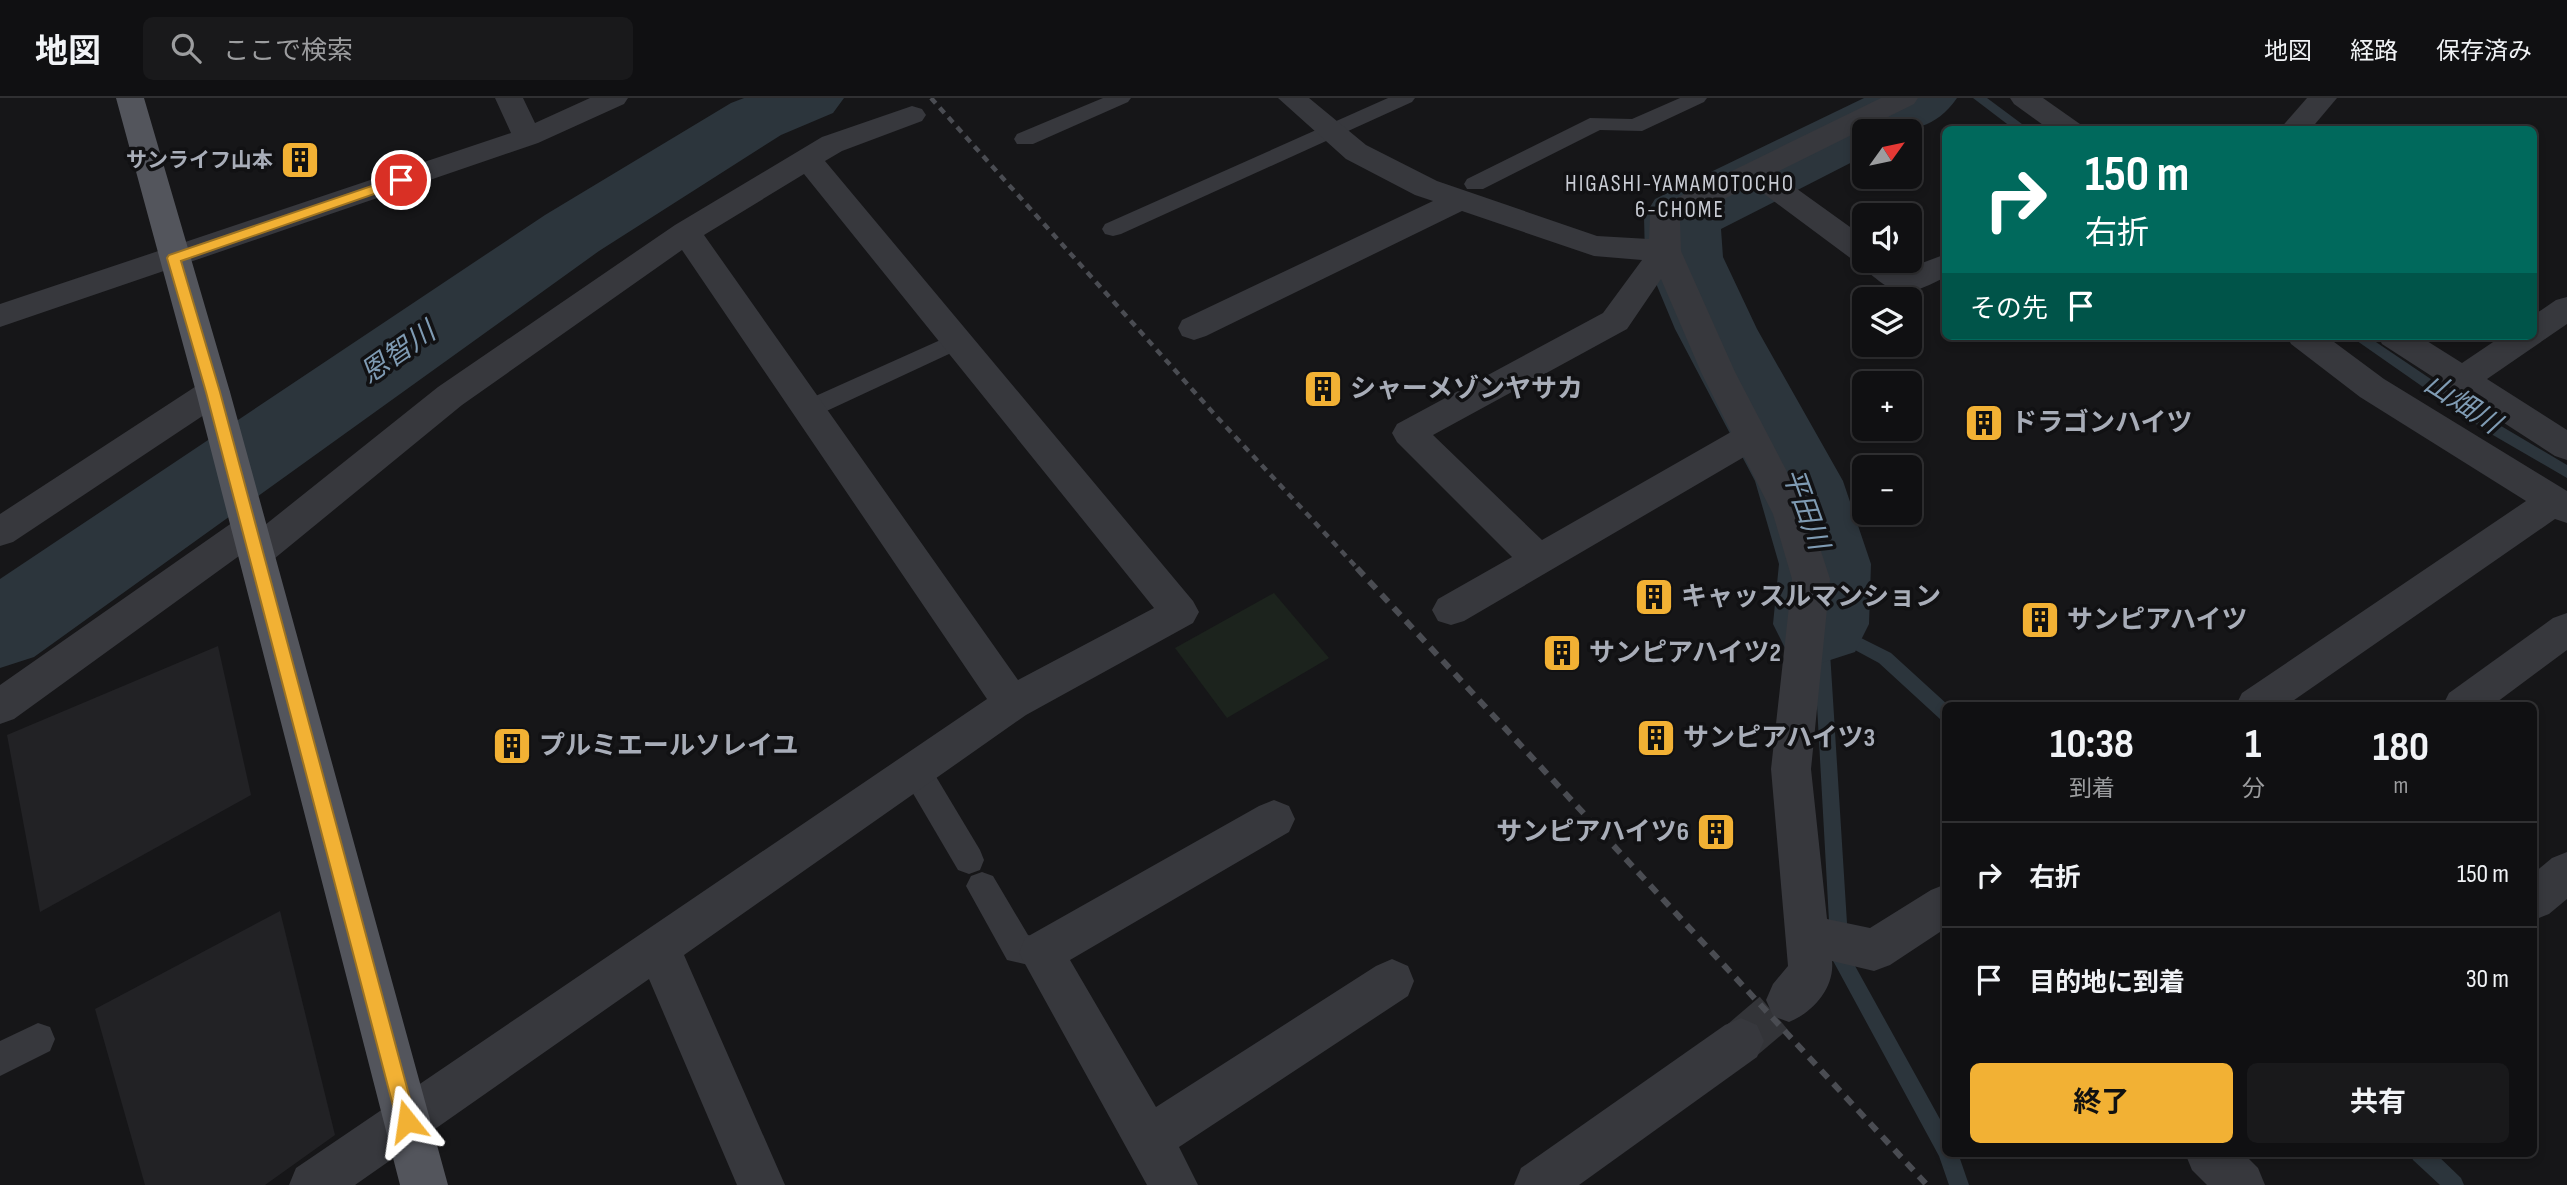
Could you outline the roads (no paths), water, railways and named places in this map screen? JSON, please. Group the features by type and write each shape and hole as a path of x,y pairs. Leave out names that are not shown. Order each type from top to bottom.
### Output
{"main road":[{"path":"130,98 213,392 424,1185"}],"street":[{"path":"509,98 528,137"},
{"path":"0,316 528,137 614,98"},
{"path":"1292,98 1356,152 1426,188 1468,191 1594,246 1665,251"},
{"path":"1789,1000 1811,973 1791,769 1811,579 1791,514 1718,372 1665,251 1665,216 1904,98"},
{"path":"2024,98 2064,126"},
{"path":"2297,126 2323,98"},
{"path":"0,707 252,542 450,396 686,232 832,144 912,115"},
{"path":"313,1185 1012,703 1180,612 808,160"},
{"path":"1755,173 1852,244"},
{"path":"1194,328 1468,191"},
{"path":"686,232 1012,703"},
{"path":"1538,559 1409,433 1615,321 1665,251"},
{"path":"1890,273 1903,283 1942,267"},
{"path":"2261,702 2561,505 2372,388 2308,340"},
{"path":"2400,340 2567,447"},
{"path":"2462,380 2520,340"},
{"path":"0,532 213,392"},
{"path":"1451,610 1752,436"},
{"path":"2467,702 2567,629"},
{"path":"1174,1185 1041,953 1274,819"},
{"path":"2537,897 2567,872"},
{"path":"1808,935 1874,950 1942,907"},
{"path":"658,947 761,1185"},
{"path":"1149,1140 1392,981"},
{"path":"1538,1185 1741,1041"},
{"path":"2213,1157 2241,1185"}],"lane":[{"path":"1025,139 1121,98"},
{"path":"1114,229 1405,98"},
{"path":"1468,191 1597,123 1635,126 1697,98"},
{"path":"809,409 956,341"},
{"path":"915,769 1018,948 1041,953"},
{"path":"0,1059 37,1040"}],"waterway":[{"name":"恩智川","path":"0,629 572,233 756,119 808,98"},
{"name":"平田川","path":"1821,624 1825,564 1799,481 1716,329 1684,257 1682,217 1921,98"},
{"name":"山畑川","path":"1979,98 2018,126"},
{"name":"山畑川","path":"2363,340 2491,427 2567,472"},
{"path":"1821,624 1885,658 1942,710"},
{"name":"平田川","path":"1821,633 1840,957 1942,1142"},
{"name":"平田川","path":"1949,1157 1959,1185"},
{"path":"2424,1157 2454,1185"}],"tunnel":[{"path":"1741,1041 1789,1000"}],"railway":[{"path":"931,98 1216,416 1359,570"},
{"path":"1357,568 1927,1185"}],"place":[{"name":"サンライフ山本","path":"300,160"},
{"name":"シャーメゾンヤサカ","path":"1323,389"},
{"name":"ドラゴンハイツ","path":"1984,423"},
{"name":"キャッスルマンション","path":"1654,597"},
{"name":"サンピアハイツ","path":"2040,620"},
{"name":"サンピアハイツ2","path":"1562,653"},
{"name":"サンピアハイツ3","path":"1656,738"},
{"name":"プルミエールソレイユ","path":"512,746"},
{"name":"サンピアハイツ6","path":"1716,832"}],"district":[{"name":"HIGASHI-YAMAMOTOCHO 6-CHOME","path":"1680,197"}]}
